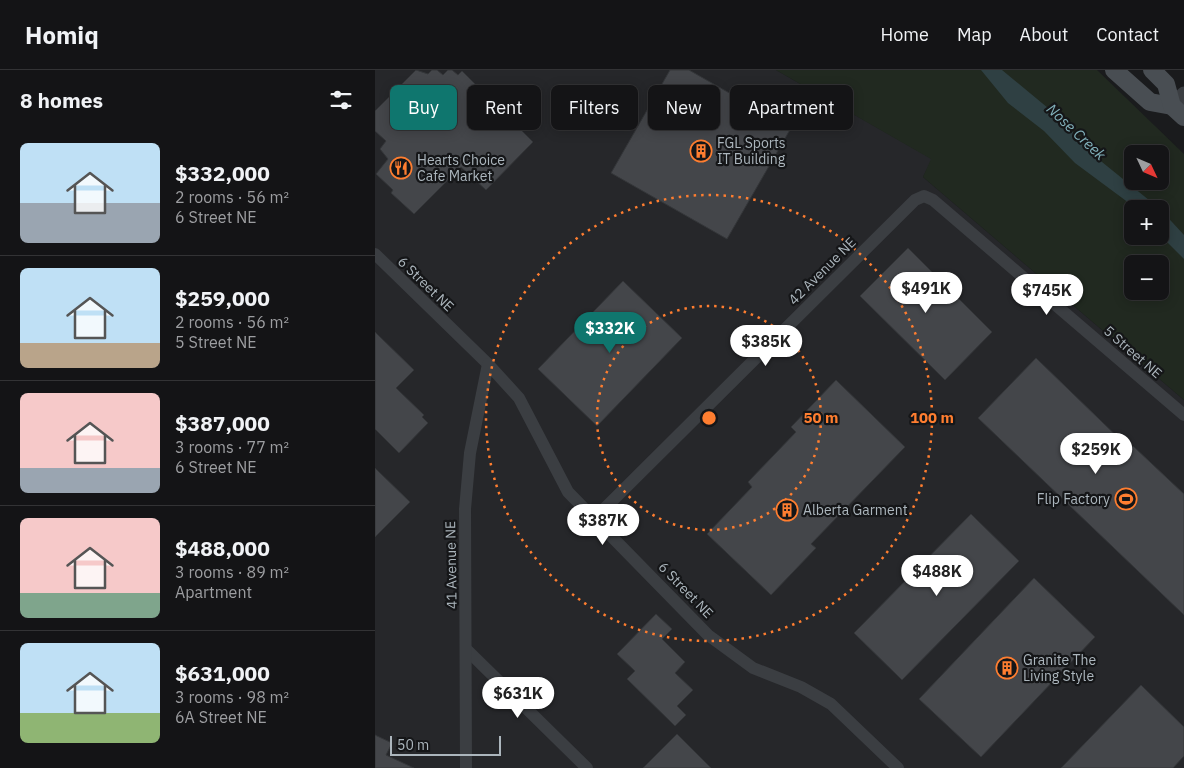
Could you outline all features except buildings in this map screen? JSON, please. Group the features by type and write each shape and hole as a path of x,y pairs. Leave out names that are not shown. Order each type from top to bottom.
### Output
{"main road":[{"path":"1114,70 1150,102 1180,106"},
{"path":"1153,70 1166,84 1180,106"}],"street":[{"name":"5 Street NE","path":"924,196 933,200 1184,415"},
{"name":"42 Avenue NE","path":"595,518 915,200 924,196"},
{"name":"6 Street NE","path":"375,254 488,364 523,403 557,475 568,492 708,635 753,668 801,687 831,704 898,768"},
{"name":"41 Avenue NE","path":"466,768 465,509 469,453 488,364"},
{"path":"467,650 587,768"}],"shaded area":[{"path":"375,70 776,70 802,85 730,85 730,130 853,130 853,114 932,159 923,177 1184,400 1184,768 375,768"},
{"path":"776,70 1097,70 1184,154 1184,400 923,177 931,159 853,114 853,85 802,85"},
{"path":"981,70 1002,70 1054,113 1102,162 1124,180 1124,190 1137,190 1149,200 1125,200 1075,163 1044,131 1008,103"},
{"path":"1169,219 1184,235 1184,259 1169,244"}],"place":[{"name":"FGL Sports IT Building","path":"701,151"},
{"name":"Hearts Choice Cafe Market","path":"401,168"},
{"name":"Flip Factory","path":"1126,499"},
{"name":"Alberta Garment","path":"787,510"},
{"name":"Granite The Living Style","path":"1007,668"}],"water label":[{"name":"Nose Creek","path":"1076,132"}]}
